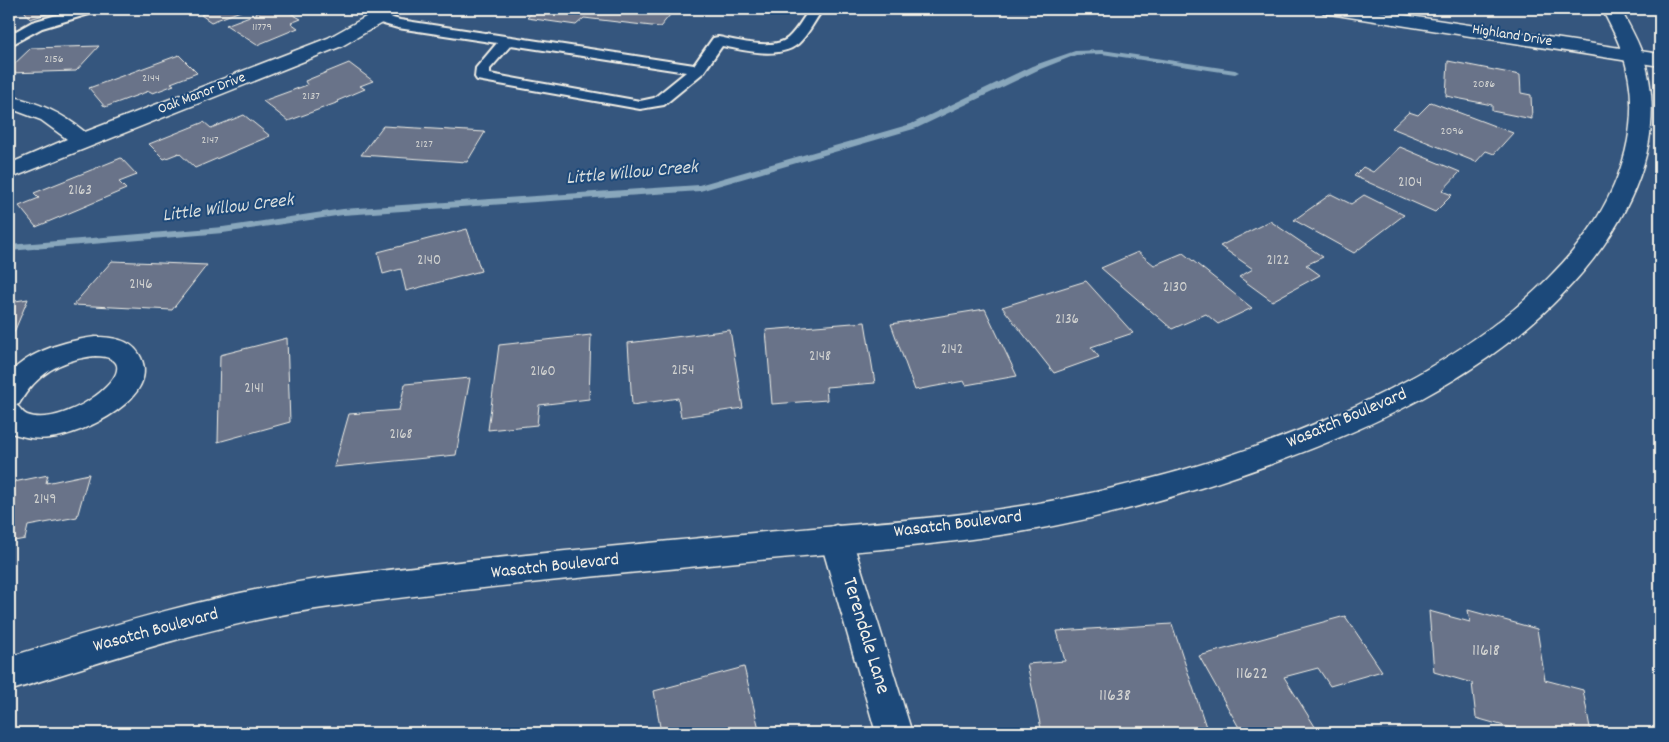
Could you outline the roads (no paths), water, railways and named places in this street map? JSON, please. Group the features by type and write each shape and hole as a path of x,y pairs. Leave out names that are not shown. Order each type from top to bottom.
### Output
{"main road":[{"path":"354,9 385,14"},
{"name":"Highland Drive","path":"1330,9 1647,58"},
{"name":"Wasatch Boulevard","path":"9,674 96,646 280,600 399,583 981,524 1075,509 1167,486 1312,436 1375,410 1436,378 1518,320 1561,283 1594,242 1620,202 1633,168 1642,130 1647,58 1611,9"},
{"name":"Oak Manor Drive","path":"9,172 82,141 328,44 385,14"},
{"path":"9,102 37,109 61,123 82,141"},
{"name":"Terendale Lane","path":"836,539 894,733"}],"lane":[{"path":"9,42 15,36 28,30 91,9"},
{"path":"507,41 483,68 482,77 640,105 658,102 698,70 718,41 776,48 786,46 793,41 816,9"},
{"path":"385,14 398,24 698,70"}],"waterway":[{"name":"Little Willow Creek","path":"9,248 223,230 343,212 700,188 914,126 1035,68 1075,53 1102,52 1235,72"}]}
